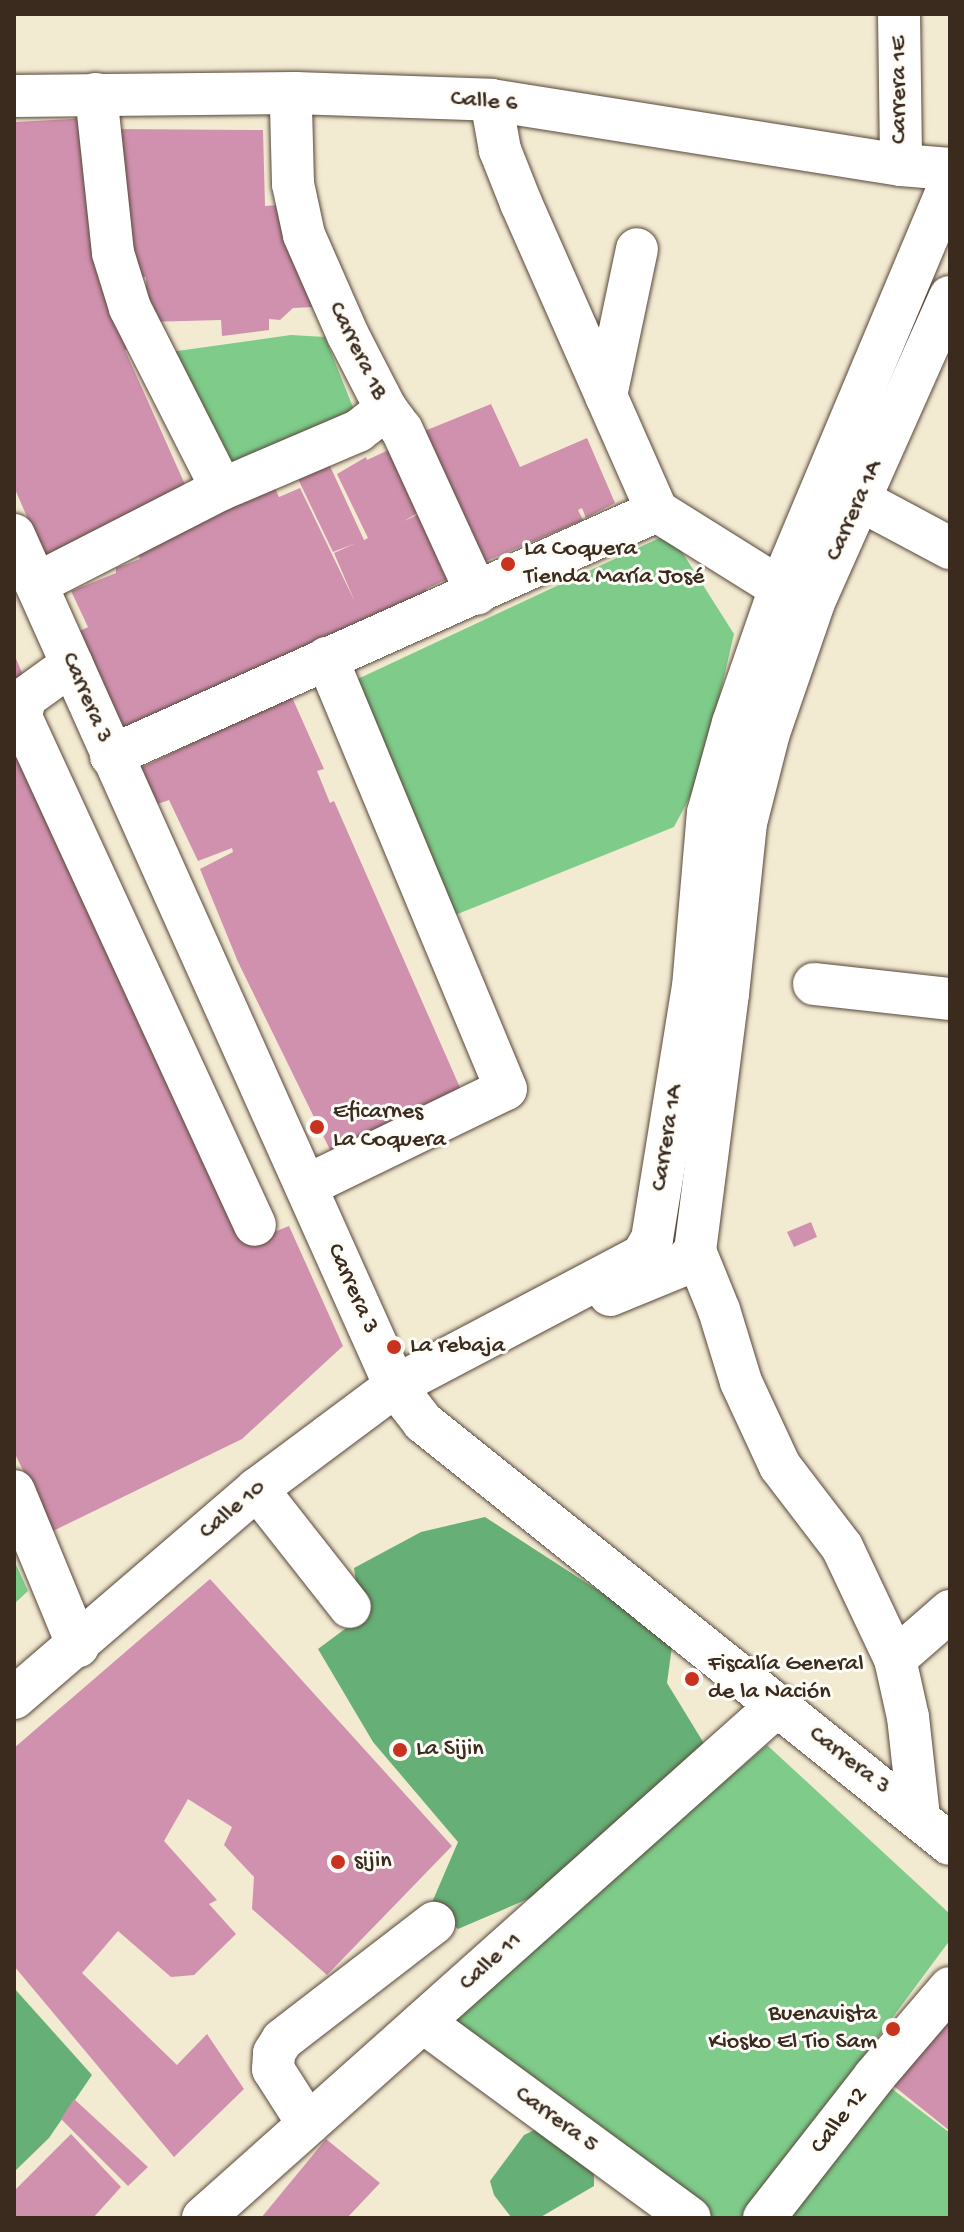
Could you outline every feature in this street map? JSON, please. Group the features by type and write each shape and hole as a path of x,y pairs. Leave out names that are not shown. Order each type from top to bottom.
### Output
{"street":[{"name":"Carrera 1E","path":"899,14 901,165"},
{"name":"Calle 6","path":"14,96 295,93 491,100 901,165 950,169"},
{"name":"Carrera 1B","path":"295,93 291,107 293,184 304,235 348,335 386,409 402,430 477,594"},
{"path":"96,94 113,253 130,308 222,489"},
{"path":"491,100 500,150 657,511 780,588"},
{"name":"Carrera 1A","path":"469,1344 642,1256 652,1239 693,987 708,813 733,723 780,588 950,184"},
{"path":"606,396 637,249"},
{"name":"Carrera 1A","path":"919,1816 908,1717 895,1659 842,1547 780,1466 741,1382 719,1310 695,1251 746,823 769,733 814,602 950,297"},
{"path":"36,584 222,489 358,431 386,409"},
{"path":"860,500 950,548"},
{"path":"111,756 657,511"},
{"name":"Carrera 3","path":"14,535 395,1386 423,1422 919,1816 950,1844"},
{"path":"306,1186 506,1089 327,658"},
{"path":"72,664 25,698 21,717 255,1225"},
{"path":"814,984 950,999"},
{"path":"172,1045 230,1019"},
{"path":"469,1344 657,1278 681,1266 695,1251"},
{"name":"Calle 10","path":"14,1698 257,1489 395,1386 469,1344"},
{"path":"257,1489 350,1607"},
{"path":"14,1491 78,1646"},
{"path":"895,1659 950,1611"},
{"name":"Calle 11","path":"203,2218 778,1705"},
{"path":"308,2124 273,2069 274,2053 282,2040 434,1923"},
{"name":"Calle 12","path":"764,2218 874,2077 950,1988"},
{"name":"Carrera 5","path":"423,2022 690,2218"}],"green space":[{"path":"291,335 325,337 356,415 231,467 170,352"},
{"path":"670,533 734,634 701,776 674,827 445,919 347,684"},
{"path":"485,1517 673,1639 667,1683 708,1750 565,1883 458,1929 430,1907 458,1842 373,1742 318,1649 361,1617 354,1568 421,1532"},
{"path":"14,1560 28,1591 14,1604"},
{"path":"767,1745 950,1914 950,1940 744,2218 705,2218 445,2021"},
{"path":"14,1988 92,2075 49,2138 14,2172"},
{"path":"883,2082 950,2133 950,2218 780,2218"},
{"path":"545,2125 594,2164 594,2186 539,2218 511,2217 494,2195 490,2181 524,2135"}],"building":[{"path":"92,118 136,346 125,350 187,489 45,558 14,487 14,122"},
{"path":"111,129 263,130 265,206 278,205 286,241 314,307 293,308 280,320 269,319 269,330 222,336 221,320 146,322 146,277 132,277"},
{"path":"491,404 520,467 587,438 615,503 586,518 582,508 578,510 583,520 479,564 422,432"},
{"path":"395,447 428,507 404,521 432,508 460,573 426,589 431,599 126,734 80,631 88,627 71,591 116,573 116,568 140,559 137,552 199,518 275,488 279,497 300,488 355,602 334,553 356,543 333,552 298,479 329,464 364,540 368,538 337,474 366,457 367,460"},
{"path":"14,654 27,684 14,699"},
{"path":"291,695 324,769 317,771 330,803 334,801 465,1099 334,1158 238,962 200,869 233,852 232,848 198,861 169,800 158,804 141,768"},
{"path":"14,721 252,1241 289,1226 343,1346 242,1439 53,1531 14,1452"},
{"path":"811,1222 817,1237 794,1247 787,1232"},
{"name":"sijin","path":"210,1579 452,1846 327,1975 252,1909 254,1877 224,1845 232,1827 188,1799 164,1841 217,1900 209,1904 236,1934 194,1975 171,1977 118,1931 82,1973 177,2065 207,2034 244,2089 174,2157 14,1966 14,1748"},
{"path":"950,2005 950,2131 890,2083"},
{"path":"74,2099 148,2167 128,2186 61,2119"},
{"path":"71,2134 121,2187 93,2218 14,2218 14,2191"},
{"path":"326,2139 380,2183 347,2218 261,2218"}],"place":[{"name":"La Coquera Tienda María José","path":"508,564"},
{"name":"Eficarnes La Coquera","path":"317,1127"},
{"name":"La rebaja","path":"394,1347"},
{"name":"Fiscalía General de la Nación","path":"692,1679"},
{"name":"La Sijin","path":"400,1750"},
{"name":"sijin","path":"338,1862"},
{"name":"Buenavista Kiosko El Tio Sam","path":"893,2029"}]}
